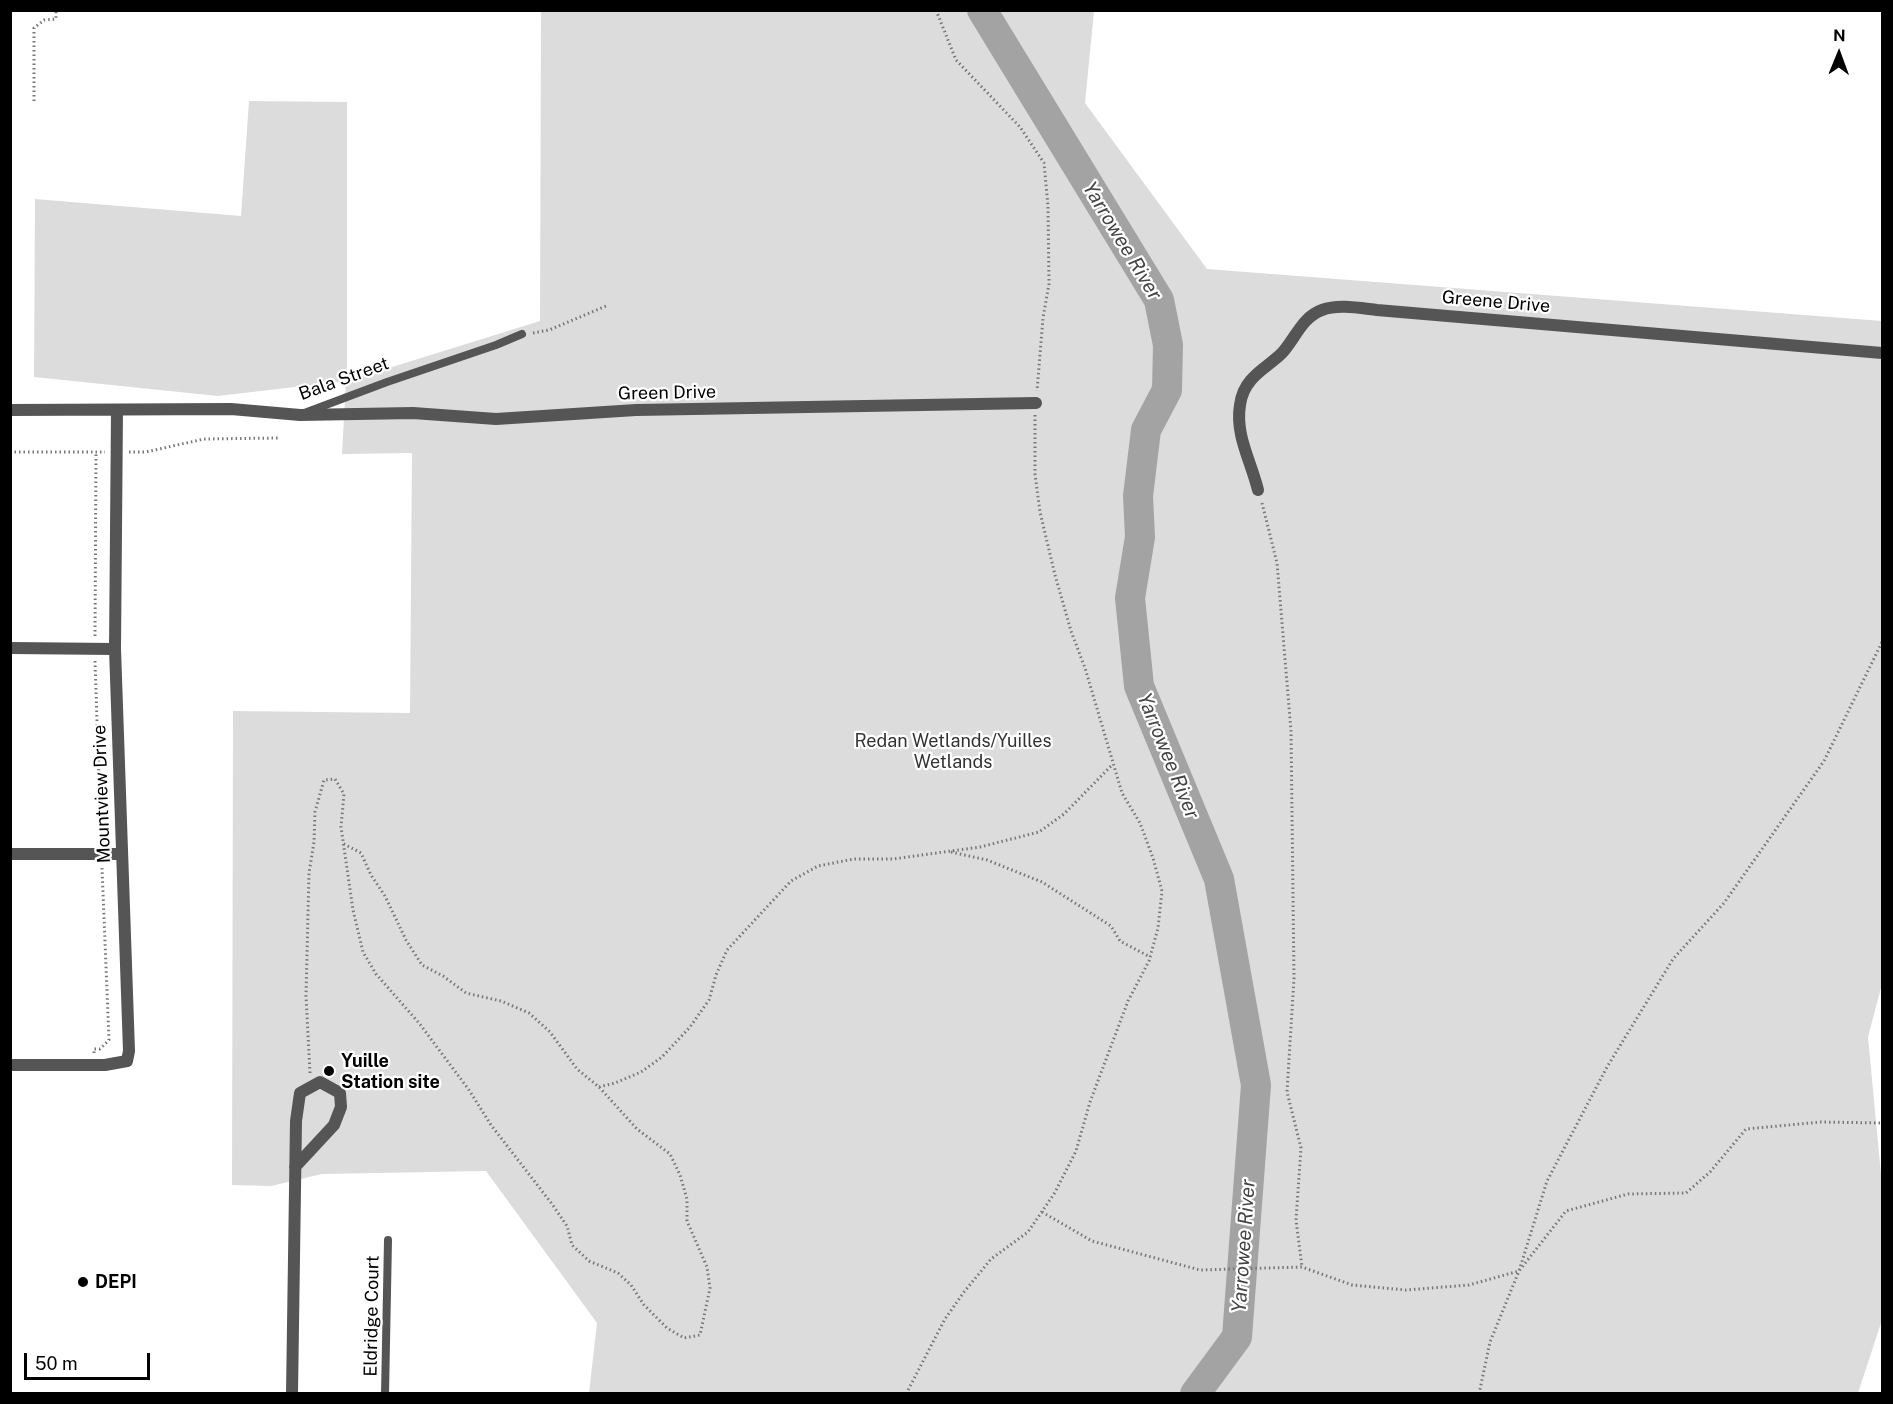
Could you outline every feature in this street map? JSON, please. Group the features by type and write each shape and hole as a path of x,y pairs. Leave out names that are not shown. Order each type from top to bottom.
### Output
{"street":[{"name":"Greene Drive","path":"1258,489 1240,433 1240,406 1244,392 1251,379 1289,344 1308,318 1330,308 1366,309 1882,353"},
{"name":"Green Drive","path":"300,415 413,413 496,419 636,410 1036,403"},
{"name":"Bala Street","path":"10,410 231,409 300,415"},
{"name":"Mountview Drive","path":"10,1065 122,1063 127,1061 129,1051 115,649 117,410"},
{"path":"10,648 115,649"},
{"path":"10,854 122,854"},
{"path":"292,1394 295,1167 296,1120 300,1093 320,1082 340,1093 341,1107 334,1125 295,1167"}],"lane":[{"name":"Bala Street","path":"300,415 522,334"},
{"name":"Eldridge Court","path":"385,1394 388,1240"}],"path":[{"path":"33,101 34,28 44,20 56,19 56,10"},
{"path":"906,1394 945,1319 991,1259 1028,1232 1054,1194 1076,1151 1090,1102 1128,1001 1150,957 1158,928 1162,891 1140,823 1122,793 1095,701 1071,631 1040,512 1035,474 1034,429 1043,318 1049,284 1048,206 1044,163 1020,127 956,60 936,10"},
{"path":"522,334 549,330 606,306"},
{"path":"10,452 146,452 204,438 278,438"},
{"path":"94,1065 94,1049 100,1049 109,1040 95,649 96,452"},
{"path":"1258,489 1277,562 1291,731 1294,978 1287,1092 1301,1148 1296,1220 1302,1267"},
{"path":"1479,1394 1490,1342 1519,1271 1547,1181 1607,1066 1673,959 1724,903 1824,761 1882,642"},
{"path":"599,1087 641,1072 662,1057 690,1027 709,1000 716,975 727,950 791,881 818,866 854,859 893,859 947,852 1007,842 1039,832 1064,814 1113,764"},
{"path":"311,1087 306,996 309,873 314,842 315,812 324,780 335,779 344,794 342,843 363,952 376,974 440,1050 491,1125 552,1204 567,1226 572,1245 589,1261 618,1273 631,1285 644,1305 667,1328 684,1338 700,1335 710,1288 707,1268 687,1221 687,1199 680,1174 670,1154 637,1129 599,1087 577,1069 550,1032 529,1013 501,1001 466,993 443,976 422,965 406,940 361,853 342,843"},
{"path":"947,852 987,861 1041,882 1093,913 1111,926 1120,941 1150,957"},
{"path":"1042,1212 1092,1241 1200,1270 1302,1267 1352,1285 1406,1290 1469,1285 1519,1271 1566,1211 1628,1194 1686,1193 1710,1173 1746,1129 1821,1122 1882,1123"}],"green space":[{"name":"Redan Wetlands/Yuilles Wetlands","path":"541,10 1094,11 1085,103 1207,269 1882,321 1882,984 1868,1037 1882,1185 1882,1320 1858,1393 589,1393 597,1323 486,1171 322,1174 271,1186 232,1185 233,711 410,713 412,453 342,454 346,381 218,396 34,377 35,199 241,216 249,101 347,102 347,381 540,321"}],"waterway":[{"name":"Yarrowee River","path":"982,10 1159,300 1168,345 1167,390 1146,430 1138,496 1140,537 1130,598 1139,686 1219,879 1256,1085 1237,1337 1195,1394"}],"place":[{"name":"Yuille Station site","path":"329,1071"},
{"name":"DEPI","path":"83,1282"}]}
